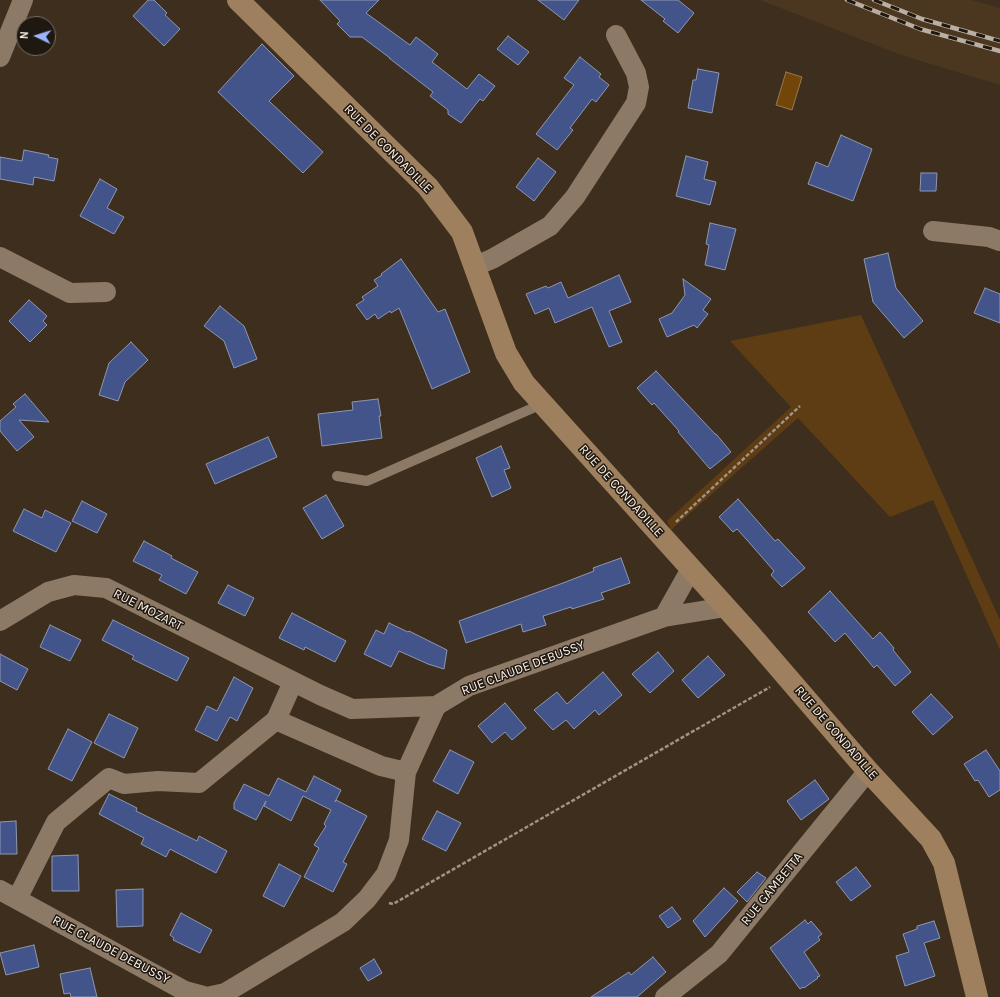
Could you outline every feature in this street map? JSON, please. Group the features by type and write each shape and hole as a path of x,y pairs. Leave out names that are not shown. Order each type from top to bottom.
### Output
{"street":[{"path":"0,56 23,0"},
{"name":"RUE DE CONDADILLE","path":"238,0 428,187 462,232 506,353 524,383 726,607 868,771 931,839 944,863 977,997"},
{"path":"475,266 492,259 550,226 575,197 636,104 639,87 636,72 616,35"},
{"path":"933,231 989,237 1000,241"},
{"path":"0,257 70,293 106,292"},
{"path":"664,617 691,568"},
{"name":"RUE MOZART","path":"0,621 48,592 74,585 106,588 320,696 352,709 436,706"},
{"name":"RUE CLAUDE DEBUSSY","path":"8,895 185,990 207,997 225,993 343,922 367,899 386,874 399,840 406,772 436,706 469,686 664,617 726,607"},
{"path":"8,895 56,822 110,778 124,784 158,781 199,783 276,720 293,682"},
{"path":"276,720 381,766 406,772"},
{"name":"RUE GAMBETTA","path":"665,997 719,954 868,771"}],"lane":[{"path":"338,476 367,481 542,404"}],"path":[{"path":"661,536 800,406"},
{"path":"367,899 393,904 787,677"}],"shaded area":[{"path":"760,0 972,0 1000,8 1000,85 901,55"},
{"path":"786,72 802,77 792,110 776,105"},
{"path":"861,315 1000,620 1000,650 933,500 890,517 798,418 671,530 667,521 791,407 730,341"}],"building":[{"path":"148,0 154,0 167,13 165,15 180,29 164,46 133,16"},
{"path":"320,0 379,0 366,13 410,45 416,37 438,54 432,62 467,89 479,74 495,86 483,101 480,99 461,123 448,114 448,110 430,96 433,92 390,58 362,37 350,37 337,24 340,21"},
{"path":"538,0 579,0 564,20"},
{"path":"641,0 678,0 694,13 678,33 663,21 665,19"},
{"path":"508,36 529,52 518,65 497,49"},
{"path":"262,44 294,76 269,101 323,152 303,173 218,92"},
{"path":"580,57 601,74 599,77 609,85 596,102 592,99 570,128 573,130 557,150 536,134 574,85 564,78"},
{"path":"698,69 719,73 712,113 688,108 693,80 696,80"},
{"path":"841,135 872,149 853,201 808,184 816,162 828,167"},
{"path":"24,150 49,155 48,157 58,159 54,181 34,177 33,185 0,179 0,157 22,161"},
{"path":"686,156 708,162 704,179 716,182 710,205 676,196"},
{"path":"538,158 556,172 534,201 516,187"},
{"path":"921,173 937,173 936,191 920,191"},
{"path":"100,179 117,189 107,208 124,217 114,234 80,216"},
{"path":"710,223 736,229 725,270 705,265 709,245 706,244"},
{"path":"888,253 896,288 923,321 904,338 873,302 864,259"},
{"path":"401,259 438,312 445,309 470,372 432,389 399,308 391,313 390,311 378,319 375,314 367,320 356,305 364,300 362,297 378,286 374,280"},
{"path":"619,275 631,302 609,311 622,342 609,347 592,307 555,323 549,308 535,314 526,294 546,286 548,288 561,282 568,298"},
{"path":"683,279 711,299 703,310 708,314 697,328 694,325 667,337 659,319 672,313 685,295"},
{"path":"985,288 1000,294 1000,323 974,313"},
{"path":"29,300 47,316 43,321 47,325 30,342 9,321"},
{"path":"220,306 244,326 257,359 234,368 224,341 204,326"},
{"path":"131,342 148,360 125,382 118,401 99,395 109,363"},
{"path":"656,371 716,434 731,452 710,469 654,403 652,405 637,388"},
{"path":"25,394 49,422 19,420 34,437 17,451 0,431 0,421 16,407 13,404"},
{"path":"378,399 381,416 379,416 382,438 322,446 318,414 353,410 352,402"},
{"path":"268,437 277,457 215,484 206,464"},
{"path":"501,446 510,468 504,470 511,488 492,497 476,458"},
{"path":"326,495 344,526 322,539 303,508"},
{"path":"738,499 775,541 778,539 805,568 782,587 771,575 774,571 747,540 737,529 733,532 719,517"},
{"path":"82,501 107,514 97,533 72,521"},
{"path":"24,509 42,518 45,510 71,523 56,552 13,531"},
{"path":"144,541 172,556 171,558 198,572 186,594 159,580 162,575 133,561"},
{"path":"621,558 630,583 601,593 604,599 543,616 546,625 523,632 521,624 466,643 459,621 594,571 593,568"},
{"path":"228,585 254,598 245,616 218,603"},
{"path":"830,591 873,639 880,632 894,648 893,650 911,672 895,686 877,665 874,668 845,633 835,642 808,612"},
{"path":"292,613 346,641 335,662 305,647 304,650 279,638"},
{"path":"113,620 189,658 177,681 132,659 134,656 102,640"},
{"path":"389,623 447,650 444,669 428,664 399,651 391,667 364,654 376,630 384,634"},
{"path":"50,625 81,640 70,661 40,647"},
{"path":"658,652 674,671 650,693 632,674"},
{"path":"0,654 28,669 17,690 0,681"},
{"path":"708,656 725,675 698,698 682,680"},
{"path":"603,672 622,695 599,715 595,710 574,729 566,720 553,730 534,710 557,692 567,704"},
{"path":"234,677 253,688 237,721 230,717 217,741 195,730 207,706 217,711"},
{"path":"931,694 953,717 933,735 912,712"},
{"path":"505,703 526,728 512,740 505,732 492,743 478,726"},
{"path":"109,714 138,728 124,758 94,743"},
{"path":"68,729 92,742 72,781 48,769"},
{"path":"450,750 474,762 458,794 433,781"},
{"path":"986,750 1000,771 1000,790 989,797 978,780 975,781 964,764"},
{"path":"314,776 341,790 336,800 367,816 343,862 347,864 333,892 304,877 319,848 314,845 326,826 324,824 331,810 303,796 291,821 264,806 266,801 256,820 234,809 234,803 244,784 269,796 278,778 306,792"},
{"path":"815,780 829,799 801,820 787,801"},
{"path":"109,794 137,808 136,811 197,841 199,836 227,851 216,873 170,849 166,857 141,844 144,838 99,814"},
{"path":"437,811 461,823 446,851 422,839"},
{"path":"16,821 17,854 0,854 0,822"},
{"path":"78,855 79,891 52,891 52,856"},
{"path":"279,864 301,876 284,907 263,896"},
{"path":"856,867 871,886 851,901 836,882"},
{"path":"757,872 766,878 747,902 737,892"},
{"path":"724,888 738,901 705,937 693,921"},
{"path":"143,889 143,926 117,927 116,890"},
{"path":"672,907 681,919 668,928 659,916"},
{"path":"181,913 212,930 200,953 173,940 174,938 170,935"},
{"path":"805,920 808,924 811,921 822,934 818,937 820,940 804,952 820,976 804,988 803,987 800,989 770,948"},
{"path":"934,921 940,938 924,943 935,976 905,986 896,956 909,952 903,934 917,929 917,926"},
{"path":"34,945 39,967 6,975 0,953"},
{"path":"653,957 666,972 637,997 591,997 629,972 631,975"},
{"path":"374,959 382,973 368,981 360,968"},
{"path":"90,968 97,997 71,997 70,993 64,994 60,974"}],"railway":[{"path":"847,0 920,29 1000,51"},
{"path":"874,0 922,19 1000,41"}]}
